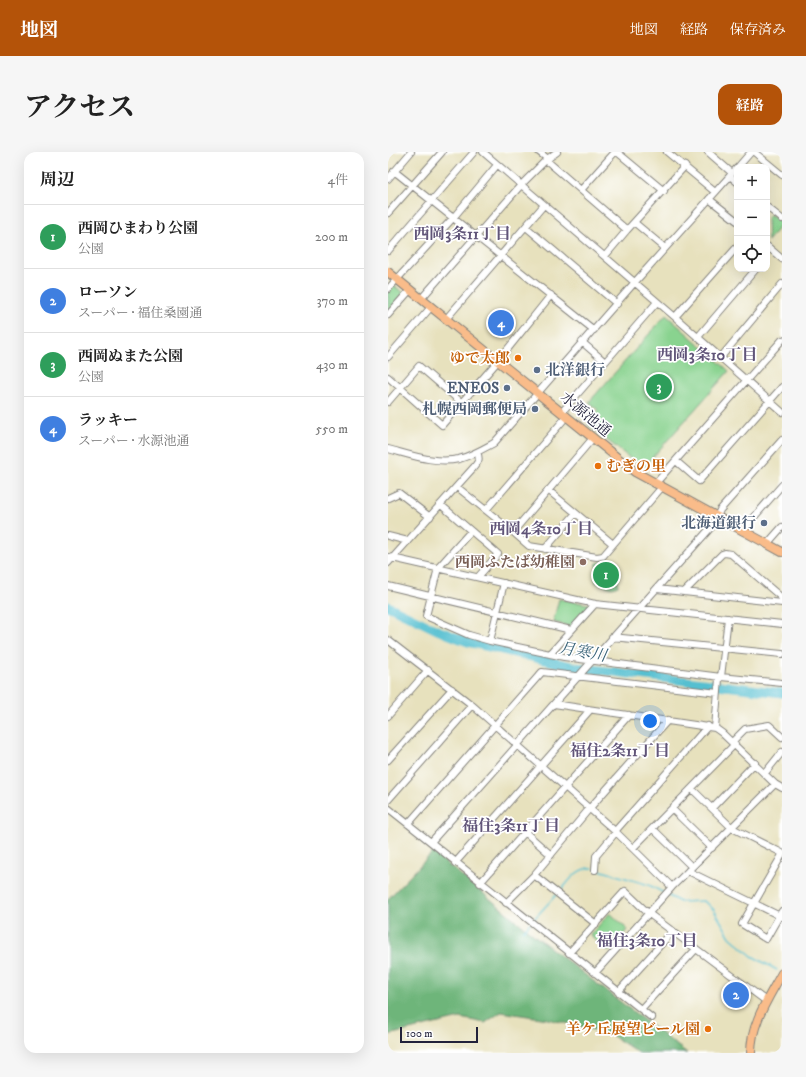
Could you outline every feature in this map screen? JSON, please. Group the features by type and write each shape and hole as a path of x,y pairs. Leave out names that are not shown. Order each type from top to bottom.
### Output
{"main road":[{"name":"水源池通","path":"388,272 635,472 782,552"},
{"path":"751,1053 751,1040 766,1001 782,973"}],"street":[{"path":"388,179 411,152"},
{"path":"388,213 442,152"},
{"path":"388,252 474,152"},
{"path":"483,152 635,282 782,412"},
{"path":"539,152 627,230"},
{"path":"421,299 521,185 557,152"},
{"path":"581,190 616,152 664,191"},
{"path":"667,152 715,192"},
{"path":"708,152 734,178"},
{"path":"741,164 753,152 782,175"},
{"path":"388,289 453,218 497,164"},
{"path":"605,256 664,191 684,166"},
{"path":"394,172 477,236 594,330"},
{"path":"388,449 436,461 459,459 494,443 734,172"},
{"path":"709,199 734,219"},
{"path":"446,319 502,256 544,205"},
{"path":"770,211 782,219"},
{"path":"635,223 665,248"},
{"path":"526,227 617,304"},
{"path":"770,249 782,259"},
{"path":"675,317 734,250"},
{"path":"698,337 753,272"},
{"path":"720,357 782,284"},
{"path":"388,314 410,290"},
{"path":"388,377 442,425 498,361 551,295"},
{"path":"486,510 605,362 657,302"},
{"path":"388,357 431,307"},
{"path":"457,487 529,546 597,557 603,556 676,461 782,340"},
{"path":"582,342 605,362"},
{"path":"388,402 419,366 462,403"},
{"path":"676,461 699,481 782,387"},
{"path":"512,532 593,438"},
{"path":"430,842 714,524 720,510 782,440"},
{"path":"388,563 390,557 408,541 478,462 479,458 477,452"},
{"path":"742,531 782,485"},
{"path":"548,490 575,514 613,544"},
{"path":"388,498 400,493 430,517"},
{"path":"441,505 498,554 478,577"},
{"path":"546,549 575,514"},
{"path":"767,544 782,527"},
{"path":"471,531 438,568 426,616 469,635 490,641 592,662 720,678 782,683"},
{"path":"388,536 408,541"},
{"path":"684,592 725,552 731,554 782,598"},
{"path":"390,557 595,604 782,624"},
{"path":"490,641 504,583"},
{"path":"388,586 571,630"},
{"path":"656,588 782,603"},
{"path":"550,654 595,604"},
{"path":"715,728 718,692 728,618"},
{"path":"612,637 782,654"},
{"path":"389,643 428,670 472,705 518,745 633,848 670,889"},
{"path":"388,716 428,670"},
{"path":"408,824 542,672 580,675 718,692"},
{"path":"388,760 452,689"},
{"path":"554,704 715,728 755,763 775,784 782,788"},
{"path":"388,800 472,705"},
{"path":"455,863 590,710"},
{"path":"480,883 629,715"},
{"path":"506,903 552,855 589,809 668,720"},
{"path":"633,848 692,789 745,730 769,725 782,737"},
{"path":"595,868 596,856 617,829 708,726"},
{"path":"764,773 782,752"},
{"path":"712,808 755,763"},
{"path":"595,973 670,889 775,784"},
{"path":"653,829 690,869 754,903 781,915 766,939 742,924 754,903 782,854 732,828 692,789"},
{"path":"388,808 480,883 652,1018"},
{"path":"672,809 712,848"},
{"path":"526,832 552,855"},
{"path":"534,875 596,924"},
{"path":"569,953 625,891 648,913 766,1001"},
{"path":"618,992 672,931"},
{"path":"641,1009 696,949"}],"green space":[{"path":"770,215 782,223 770,238"},
{"path":"393,285 404,293 388,312 388,291"},
{"path":"666,315 729,371 643,468 588,425 598,410 589,402"},
{"path":"604,562 618,578 618,586 612,588 596,582 597,563"},
{"path":"559,599 593,605 573,627 553,622"},
{"path":"433,852 535,936 687,1053 639,1053 608,1033 548,1019 501,1012 485,1023 460,1018 388,1035 388,899"},
{"path":"610,913 628,930 608,952 590,935"}],"waterway":[{"name":"月寒川","path":"388,606 437,630 468,642 575,667 782,693"},
{"path":"559,893 577,873 587,868 593,868"},
{"path":"596,869 649,885 664,893"},
{"path":"533,920 556,895"},
{"path":"667,895 680,902 703,901 708,904 714,910 730,937 752,956 777,970"},
{"path":"523,931 530,923"}],"place":[{"name":"ラッキー","path":"501,323"},
{"name":"ゆで太郎","path":"518,358"},
{"name":"北洋銀行","path":"537,370"},
{"name":"西岡ぬまた公園","path":"659,387"},
{"name":"ENEOS","path":"507,388"},
{"name":"札幌西岡郵便局","path":"535,409"},
{"name":"むぎの里","path":"598,466"},
{"name":"北海道銀行","path":"764,523"},
{"name":"西岡ふたば幼稚園","path":"583,562"},
{"name":"西岡ひまわり公園","path":"606,575"},
{"name":"ローソン","path":"736,995"},
{"name":"羊ケ丘展望ビール園","path":"708,1029"}],"district":[{"name":"西岡3条11丁目","path":"462,233"},
{"name":"西岡3条10丁目","path":"707,354"},
{"name":"西岡4条10丁目","path":"541,528"},
{"name":"福住2条11丁目","path":"620,750"},
{"name":"福住3条11丁目","path":"511,825"},
{"name":"福住3条10丁目","path":"647,940"}]}
